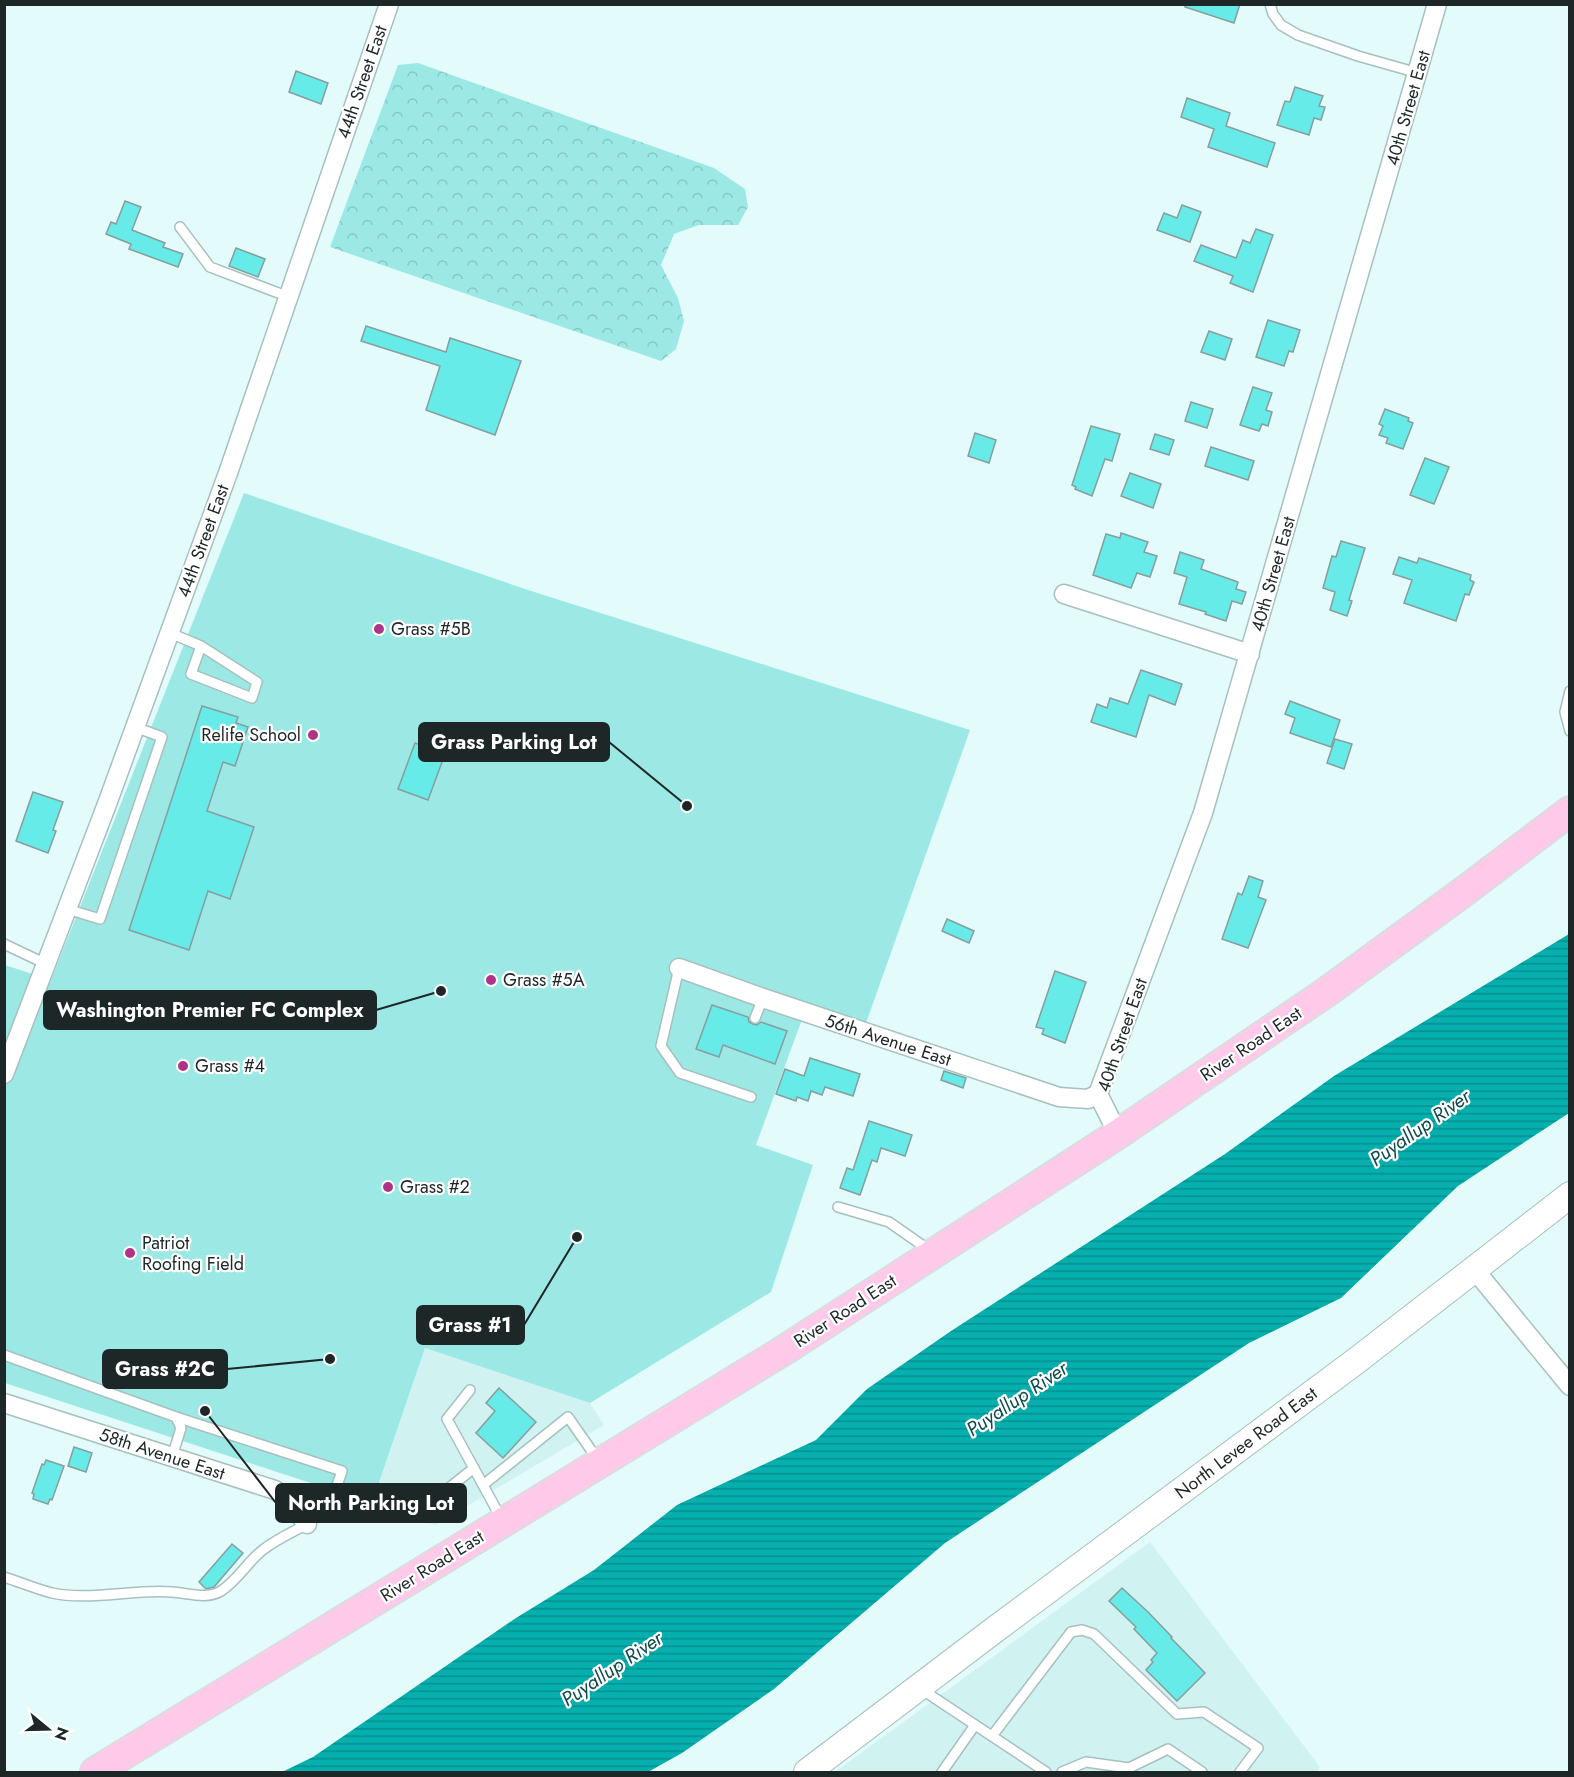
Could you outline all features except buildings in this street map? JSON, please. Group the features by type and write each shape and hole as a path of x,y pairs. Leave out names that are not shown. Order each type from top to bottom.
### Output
{"main road":[{"name":"River Road East","path":"95,1773 786,1349 1118,1134 1328,991 1467,890 1569,811"}],"street":[{"name":"44th Street East","path":"4,1074 228,473 389,4"},
{"name":"40th Street East","path":"1118,1134 1098,1094 1203,813 1437,4"},
{"path":"1064,594 1250,654"},
{"name":"56th Avenue East","path":"679,968 1059,1097 1088,1099 1098,1094"},
{"name":"North Levee Road East","path":"810,1772 919,1687 1346,1368 1569,1195"},
{"path":"1474,1269 1569,1386"},
{"name":"58th Avenue East","path":"4,1403 275,1490 286,1498 302,1517"}],"lane":[{"path":"1270,4 1281,26 1358,56 1418,74"},
{"path":"180,227 210,267 289,297"},
{"path":"170,633 201,646 257,682 252,698 191,674 201,646"},
{"path":"1569,692 1565,712 1569,731"},
{"path":"67,909 100,919 162,737 135,727"},
{"path":"4,944 46,964"},
{"path":"679,968 661,1046 680,1074 751,1097"},
{"path":"755,1018 763,998"},
{"path":"838,1207 889,1221 933,1253"},
{"path":"4,1355 176,1417 342,1471 333,1497 302,1517 264,1549 237,1577 212,1595 161,1592 85,1595 54,1593 4,1577"},
{"path":"470,1390 447,1419 504,1522"},
{"path":"172,1457 182,1428 176,1417"},
{"path":"483,1485 567,1417 600,1463"},
{"path":"425,1507 474,1468"},
{"path":"992,1736 1071,1632 1082,1629 1094,1634 1177,1714 1204,1712 1258,1748 1240,1773"},
{"path":"919,1687 1046,1773"},
{"path":"942,1773 975,1725"},
{"path":"1062,1773 1086,1762 1129,1768 1168,1749 1202,1773"}],"shaded area":[{"path":"425,1348 590,1403 604,1425 435,1525 372,1503"},
{"path":"1150,1542 1320,1767 1317,1772 835,1772"}],"green space":[{"path":"418,63 714,168 745,189 748,207 738,225 699,225 674,234 661,265 678,298 684,321 676,349 661,361 330,247 398,65"},
{"path":"244,493 528,590 970,730 866,1023 808,1003 756,1145 813,1165 771,1292 590,1403 425,1348 372,1503 5,1383 5,965 51,980"}],"water":[{"name":"Puyallup River","path":"1569,934 1569,1113 1458,1186 1341,1298 1249,1343 945,1543 774,1689 682,1753 648,1772 282,1772 313,1757 516,1618 594,1570 677,1505 816,1440 867,1389 951,1331 1225,1154 1334,1076"}],"place":[{"name":"Grass #5B","path":"379,629"},
{"name":"Relife School","path":"313,735"},
{"name":"Grass Parking Lot","path":"687,806"},
{"name":"Grass #5A","path":"491,980"},
{"name":"Washington Premier FC Complex","path":"441,991"},
{"name":"Grass #4","path":"183,1066"},
{"name":"Grass #2","path":"388,1187"},
{"name":"Grass #1","path":"577,1237"},
{"name":"Patriot Roofing Field","path":"130,1253"},
{"name":"Grass #2C","path":"330,1359"},
{"name":"North Parking Lot","path":"205,1411"}]}
